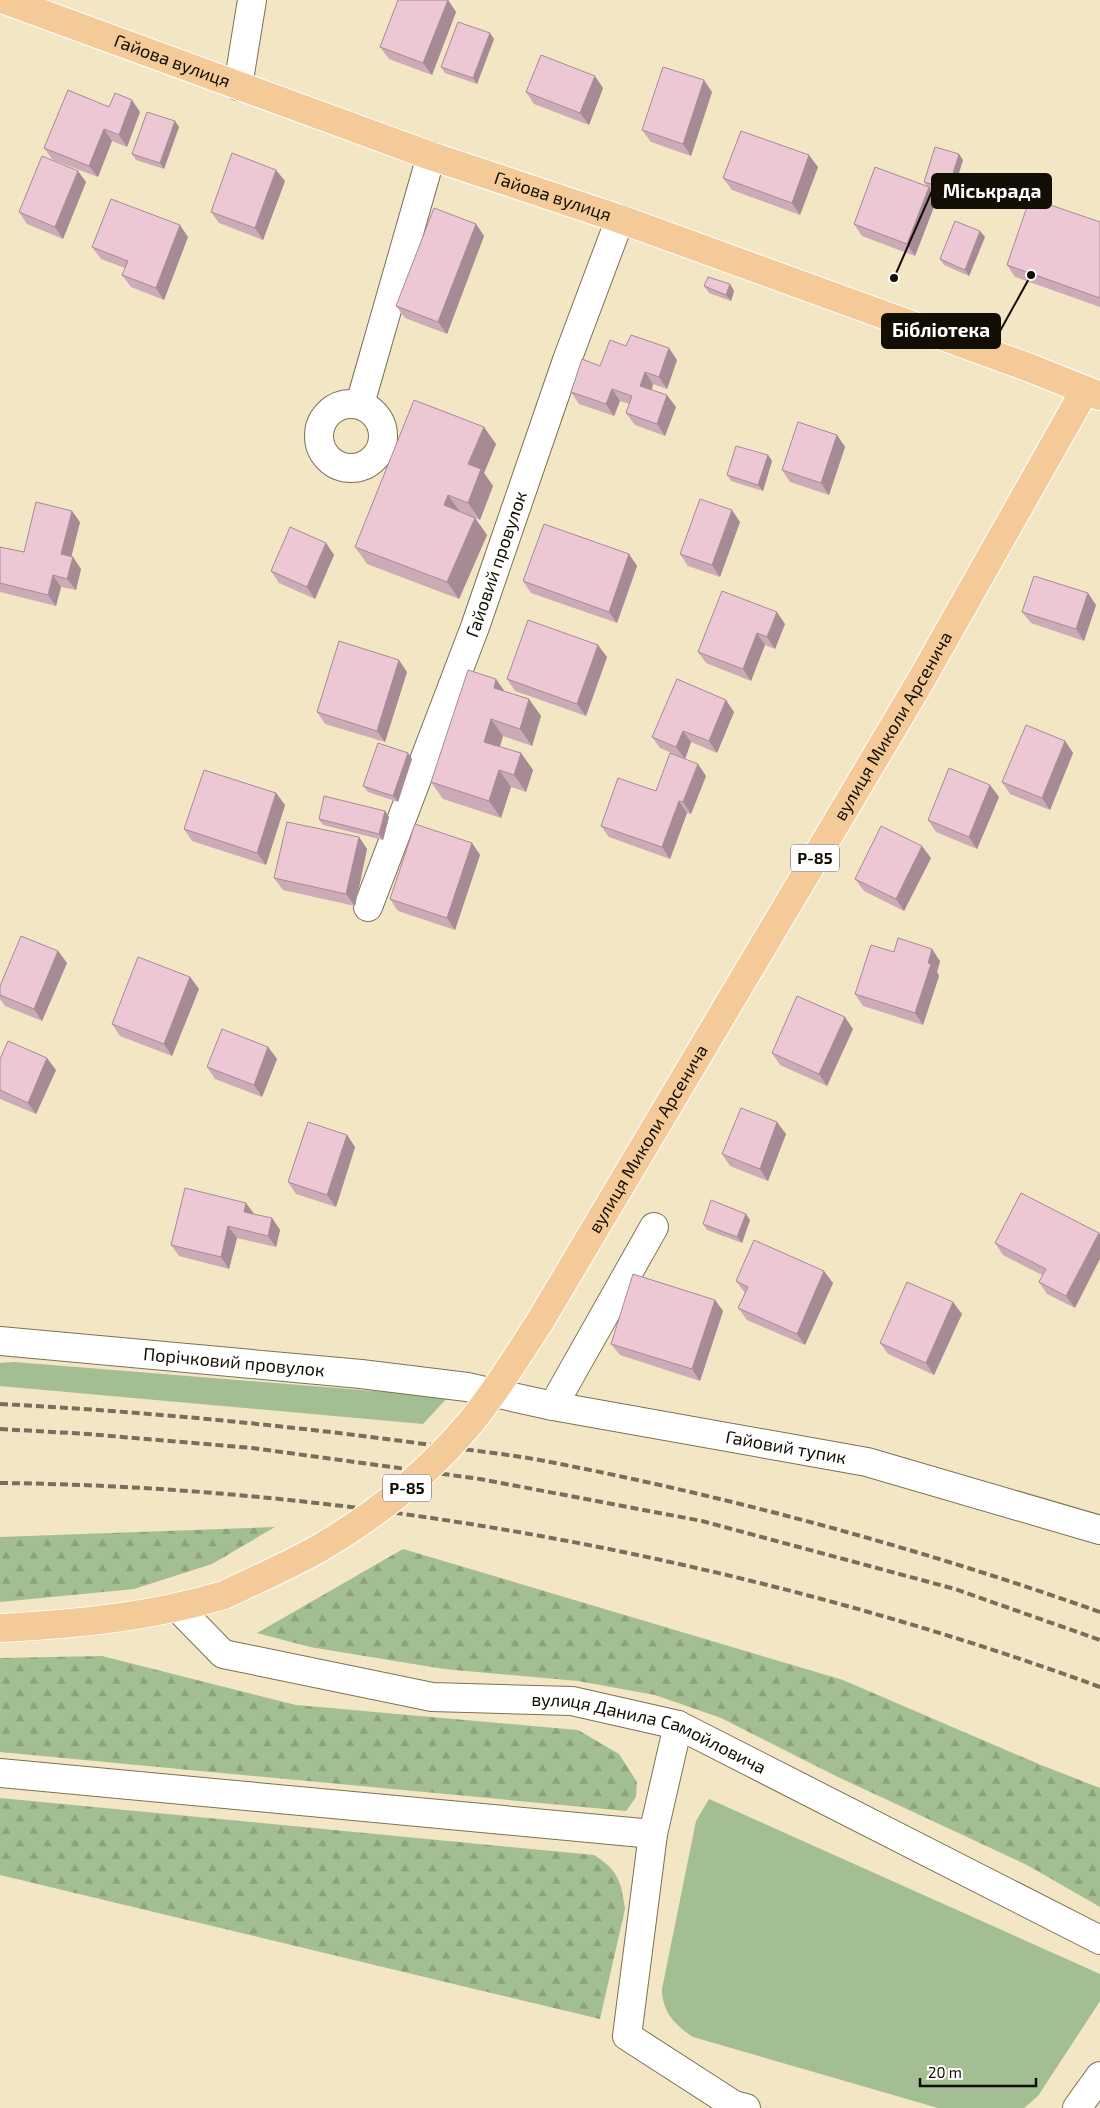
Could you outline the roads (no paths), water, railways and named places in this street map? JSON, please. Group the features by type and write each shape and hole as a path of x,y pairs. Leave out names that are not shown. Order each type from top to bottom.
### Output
{"main road":[{"name":"Гайова вулиця","path":"6,0 431,156 620,220 1030,368 1092,393"},
{"name":"вулиця Миколи Арсенича","path":"0,1628 70,1624 179,1609 224,1595 321,1547 362,1522 403,1491 438,1458 472,1421 539,1323 1092,393"}],"street":[{"path":"238,86 252,0"},
{"path":"360,404 431,156"},
{"name":"Гайовий провулок","path":"368,907 475,627 567,360 620,220"},
{"path":"553,1406 654,1227"},
{"name":"Порічковий провулок","path":"0,1341 360,1374 467,1388"},
{"name":"Гайовий тупик","path":"467,1388 553,1406 867,1462 1100,1530"},
{"name":"вулиця Данила Самойловича","path":"179,1609 223,1654 432,1697 572,1701 678,1726 1100,1940"},
{"path":"678,1726 653,1834 628,2036 738,2107"},
{"path":"0,1773 653,1834"},
{"path":"1077,2108 1100,2076"}],"railway":[{"path":"0,1404 154,1414 308,1429 550,1462 689,1492 828,1527 965,1567 1100,1612"},
{"path":"0,1429 88,1434 252,1448 480,1479 702,1521 955,1589 1100,1640"},
{"path":"0,1483 138,1488 278,1499 418,1516 558,1539 697,1568 834,1603 969,1642 1100,1687"}],"place":[{"name":"Бібліотека","path":"1031,275"},
{"name":"Міськрада","path":"894,278"}]}
